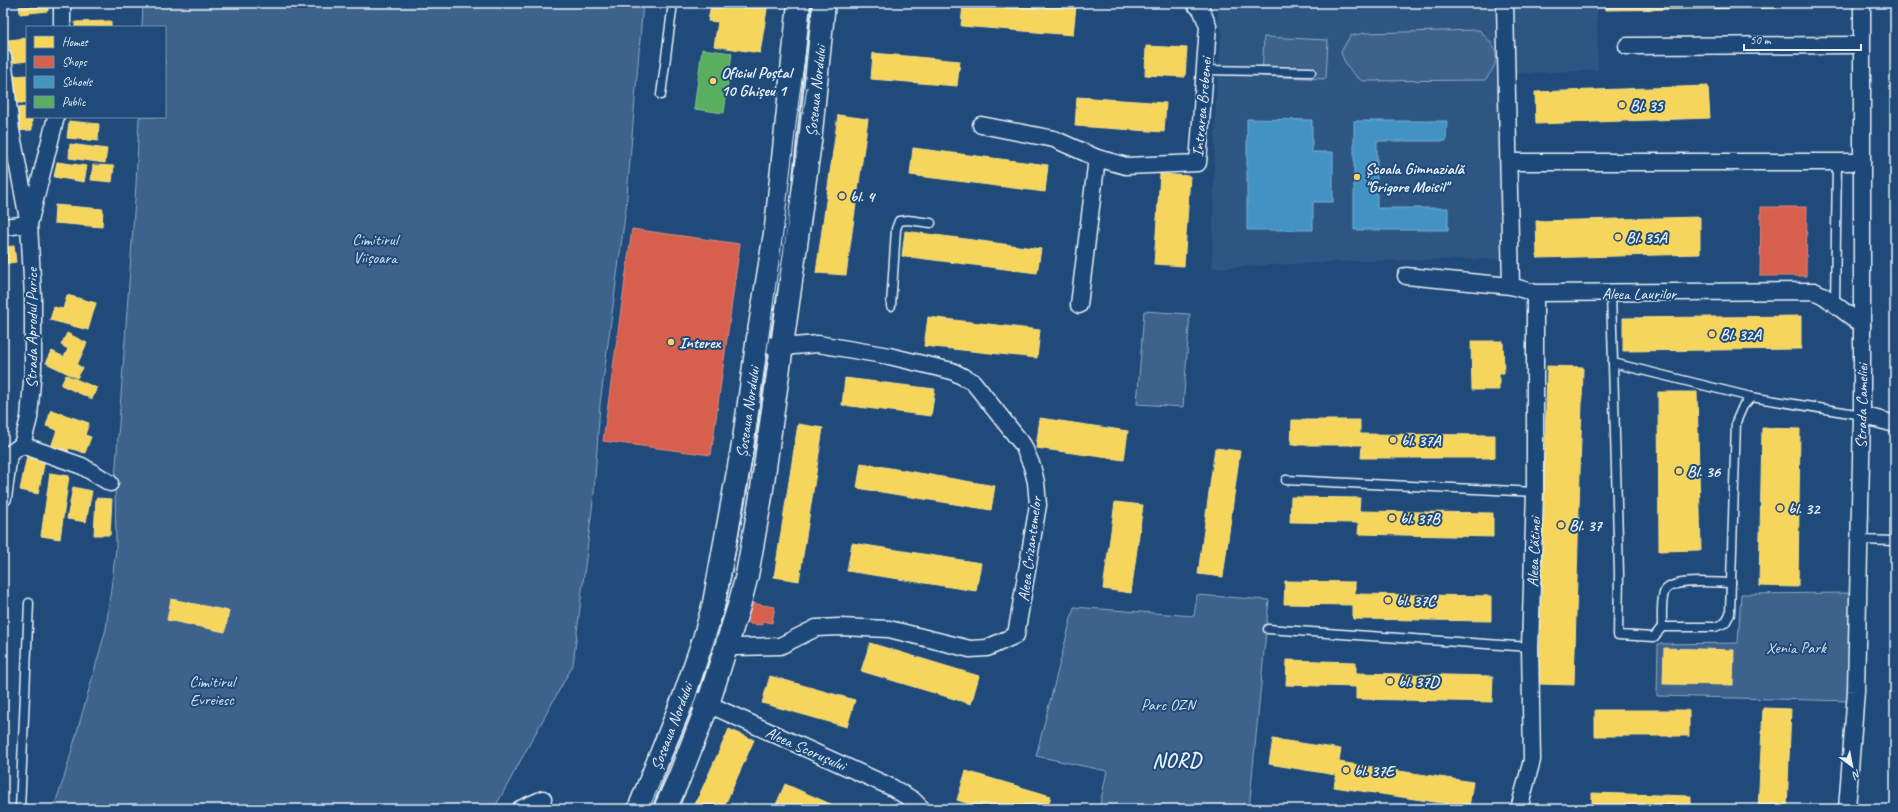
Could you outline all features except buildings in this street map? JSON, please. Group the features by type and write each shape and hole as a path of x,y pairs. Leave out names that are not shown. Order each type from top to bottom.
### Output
{"main road":[{"name":"Șoseaua Nordului","path":"639,809 684,697 704,639 714,603 744,439 757,344 776,227 799,3"},
{"name":"Șoseaua Nordului","path":"665,809 679,778 708,704 728,645 747,575 761,496 810,142 824,3"}],"street":[{"path":"62,3 62,26"},
{"name":"Intrarea Brebenei","path":"1097,158 1126,166 1198,163 1208,26 1201,9 1194,3"},
{"path":"1506,3 1511,286"},
{"name":"Strada Cameliei","path":"1847,809 1856,691 1862,415 1862,3"},
{"path":"1627,46 1861,45"},
{"path":"3,58 11,130 29,224 3,227"},
{"name":"Strada Aprodul Purice","path":"22,445 29,418 33,368 33,296 29,224 56,118"},
{"path":"981,125 1054,139 1097,158 1079,305"},
{"path":"1510,162 1862,162"},
{"name":"Aleea Laurilor","path":"1406,276 1511,286 1535,293 1611,294 1814,291 1862,325"},
{"name":"Aleea Cătinei","path":"1519,809 1532,760 1530,647 1535,492 1535,293"},
{"name":"Aleea Crizantemelor","path":"728,645 736,647 780,646 816,628 862,627 889,629 970,649 987,648 1016,635 1038,505 1036,482 1032,466 1023,445 973,382 952,371 889,356 818,344 782,347 757,344"},
{"path":"1862,415 1895,424"},
{"path":"3,498 9,454 22,445 82,466 110,482"},
{"name":"Aleea Scorușului","path":"684,697 708,704 891,787 913,800 922,809"},
{"path":"520,809 543,800"}],"lane":[{"path":"661,95 673,3"},
{"path":"1204,70 1311,72"},
{"path":"1835,305 1837,162"},
{"path":"891,306 896,229 899,222 908,220 931,223"},
{"path":"1611,294 1619,573 1618,635 1654,637 1662,627 1664,593 1667,586 1677,582 1731,583"},
{"path":"1613,363 1751,397 1862,415"},
{"path":"1662,627 1715,627 1725,623 1730,614 1736,422 1743,406 1751,397"},
{"path":"1286,480 1535,492"},
{"path":"1859,540 1895,541"},
{"path":"20,809 29,603"},
{"path":"1268,629 1530,647"}],"shaded area":[{"name":"Școala Gimnazială \"Grigore Moisil\"","path":"1218,3 1498,3 1501,259 1354,261 1212,268 1216,95 1222,28 1218,27"},
{"path":"1511,3 1597,3 1598,70 1512,74"}],"green space":[{"name":"Cimitirul Viișoara","path":"143,3 643,3 626,208 600,404 594,493 573,665 494,809 53,809 64,778 106,629 116,548 115,479 136,185 139,118 166,118 166,26 142,26"},
{"path":"1479,30 1490,42 1496,54 1494,65 1485,80 1362,81 1349,68 1344,61 1341,52 1350,36 1365,33"},
{"path":"1264,37 1328,40 1326,79 1262,76"},
{"path":"1144,311 1190,314 1183,407 1137,404"},
{"name":"Xenia Park","path":"1850,593 1849,701 1657,696 1658,644 1738,643 1741,594"},
{"name":"Parc OZN","path":"1197,595 1269,600 1249,809 1099,809 1107,771 1036,756 1074,607 1194,616"}],"tram line":[{"path":"649,809 692,709 724,611 748,489 813,3"},
{"path":"803,114 807,87"}],"place":[{"name":"Oficiul Poștal 10 Ghișeu 1","path":"713,81"},
{"name":"Bl. 35","path":"1622,105"},
{"name":"Școala Gimnazială \"Grigore Moisil\"","path":"1357,177"},
{"name":"bl. 4","path":"842,196"},
{"name":"Bl. 35A","path":"1618,237"},
{"name":"Bl. 32A","path":"1712,334"},
{"name":"Interex","path":"671,342"},
{"name":"bl. 37A","path":"1393,440"},
{"name":"Bl. 36","path":"1679,471"},
{"name":"bl. 32","path":"1780,508"},
{"name":"bl. 37B","path":"1392,518"},
{"name":"Bl. 37","path":"1561,525"},
{"name":"bl. 37C","path":"1388,600"},
{"name":"bl. 37D","path":"1390,681"},
{"name":"bl. 37E","path":"1346,770"}],"district":[{"name":"NORD","path":"1177,760"}],"park label":[{"name":"Cimitirul Evreiesc","path":"212,690"}]}
